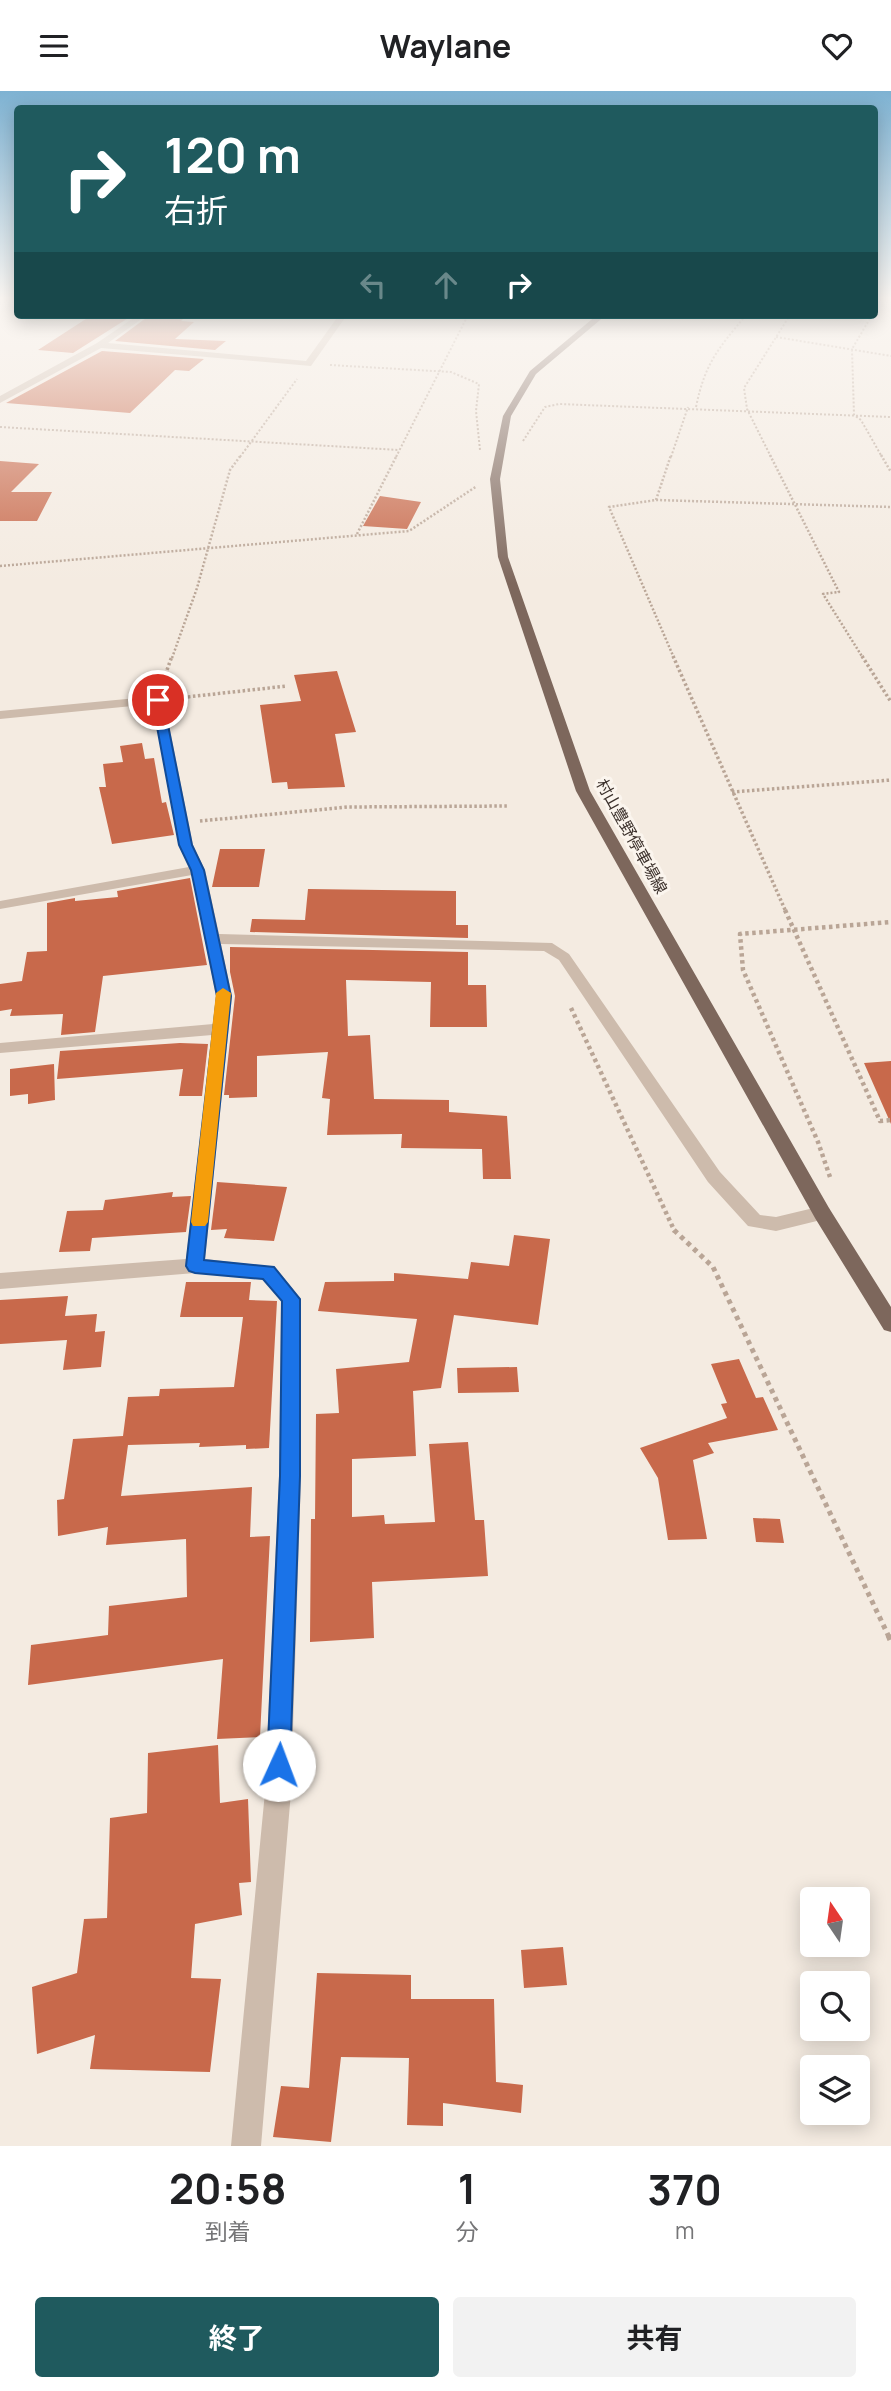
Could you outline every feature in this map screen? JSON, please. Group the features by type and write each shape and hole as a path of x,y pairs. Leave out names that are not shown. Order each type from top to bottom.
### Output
{"main road":[{"name":"村山豊野停車場線","path":"520,393 507,416 495,476 503,557 583,791 822,1213 891,1324"}],"street":[{"path":"0,715 158,700 186,845 198,870 224,996 195,1266"},
{"path":"0,905 198,870"},
{"path":"213,939 547,946 564,957 714,1177 755,1221 776,1224 822,1213"},
{"path":"0,1048 220,1028"},
{"path":"0,1281 195,1266 268,1272 291,1299 290,1476 278,1792 246,2146"}],"path":[{"path":"287,393 230,470 197,588 164,675 158,700 287,686"},
{"path":"356,534 427,393"},
{"path":"479,393 477,437 484,468 495,476"},
{"path":"696,407 699,393"},
{"path":"745,393 747,409 839,592 823,594 891,702"},
{"path":"853,393 854,415 861,421 891,472"},
{"path":"0,565 409,531 418,527 446,502 507,468 545,407 550,405 696,407 891,417"},
{"path":"656,500 688,407"},
{"path":"0,426 399,450"},
{"path":"891,507 656,500 609,507 732,792 880,1121 891,1120"},
{"path":"732,792 891,780"},
{"path":"181,822 348,807 506,806"},
{"path":"822,1213 835,1190 818,1142 743,970 740,934 891,922"},
{"path":"567,999 677,1234 713,1267 891,1640"}],"building":[{"path":"25,393 151,393 130,413 6,403"},
{"path":"0,461 39,464 11,492 52,492 37,521 0,521"},
{"path":"380,496 421,502 407,529 363,526"},
{"path":"337,671 356,732 335,734 345,787 288,789 287,782 272,783 260,705 301,701 294,675"},
{"path":"142,743 145,759 154,758 162,803 166,802 174,835 112,844 99,787 106,787 103,764 123,762 120,746"},
{"path":"220,849 265,849 259,887 212,887"},
{"path":"190,878 207,965 103,976 95,1032 61,1035 63,1014 10,1016 12,1009 0,1011 0,984 22,981 27,952 47,951 47,903 75,898 75,901 118,897 117,891"},
{"path":"308,889 456,891 456,925 468,925 468,938 250,932 252,919 305,920"},
{"path":"230,947 468,952 468,985 486,985 487,1027 430,1027 431,982 346,980 348,1036 370,1035 374,1099 449,1100 449,1112 507,1116 511,1179 483,1179 482,1149 401,1148 402,1134 327,1135 330,1099 322,1098 328,1052 257,1056 257,1097 229,1098 229,1095 224,1095 235,996 230,972"},
{"path":"180,1043 208,1044 202,1096 179,1096 183,1069 57,1079 60,1051"},
{"path":"891,1061 891,1124 864,1063"},
{"path":"54,1064 55,1100 28,1104 28,1094 10,1096 10,1069"},
{"path":"217,1182 287,1187 274,1241 224,1238 227,1229 211,1230"},
{"path":"173,1192 172,1197 191,1196 186,1232 92,1238 90,1251 59,1252 67,1211 103,1210 105,1200"},
{"path":"514,1235 550,1239 538,1325 454,1315 441,1388 413,1391 416,1456 352,1459 352,1517 384,1515 385,1524 435,1522 429,1444 468,1442 475,1520 484,1520 488,1576 372,1582 374,1638 310,1642 311,1519 315,1519 316,1414 339,1413 336,1369 409,1362 417,1319 318,1311 325,1282 394,1281 394,1273 468,1279 471,1262 509,1266"},
{"path":"186,1282 251,1282 249,1300 277,1301 269,1448 246,1449 246,1445 199,1447 200,1443 128,1445 121,1496 252,1487 250,1537 270,1536 260,1737 217,1739 223,1659 28,1685 31,1645 108,1635 109,1606 187,1597 186,1539 106,1545 108,1527 58,1536 57,1500 64,1499 73,1439 123,1436 128,1397 159,1396 160,1389 234,1387 243,1317 180,1317"},
{"path":"68,1296 65,1316 97,1314 95,1332 105,1331 101,1367 63,1370 67,1340 0,1344 0,1300"},
{"path":"739,1359 756,1398 763,1397 778,1430 708,1443 714,1453 693,1460 707,1539 668,1540 658,1478 640,1448 727,1418 721,1404 727,1403 711,1364"},
{"path":"517,1367 519,1392 458,1393 457,1368"},
{"path":"753,1518 780,1519 784,1543 756,1542"},
{"path":"218,1745 220,1803 248,1799 251,1882 239,1883 242,1915 195,1924 191,1978 221,1979 210,2072 90,2069 95,2035 37,2054 32,1987 77,1973 84,1919 107,1918 110,1818 147,1813 148,1753"},
{"path":"563,1947 567,1985 524,1988 521,1950"},
{"path":"317,1973 411,1975 411,1999 494,1999 496,2082 523,2085 521,2113 443,2103 443,2126 407,2125 409,2058 341,2057 331,2142 273,2137 281,2086 309,2088"}],"slow traffic":[{"path":"199,1222 223,993"}],"route":[{"path":"158,700 186,845 198,870 224,996 195,1266 268,1272 291,1299 290,1476 279,1765"}]}
